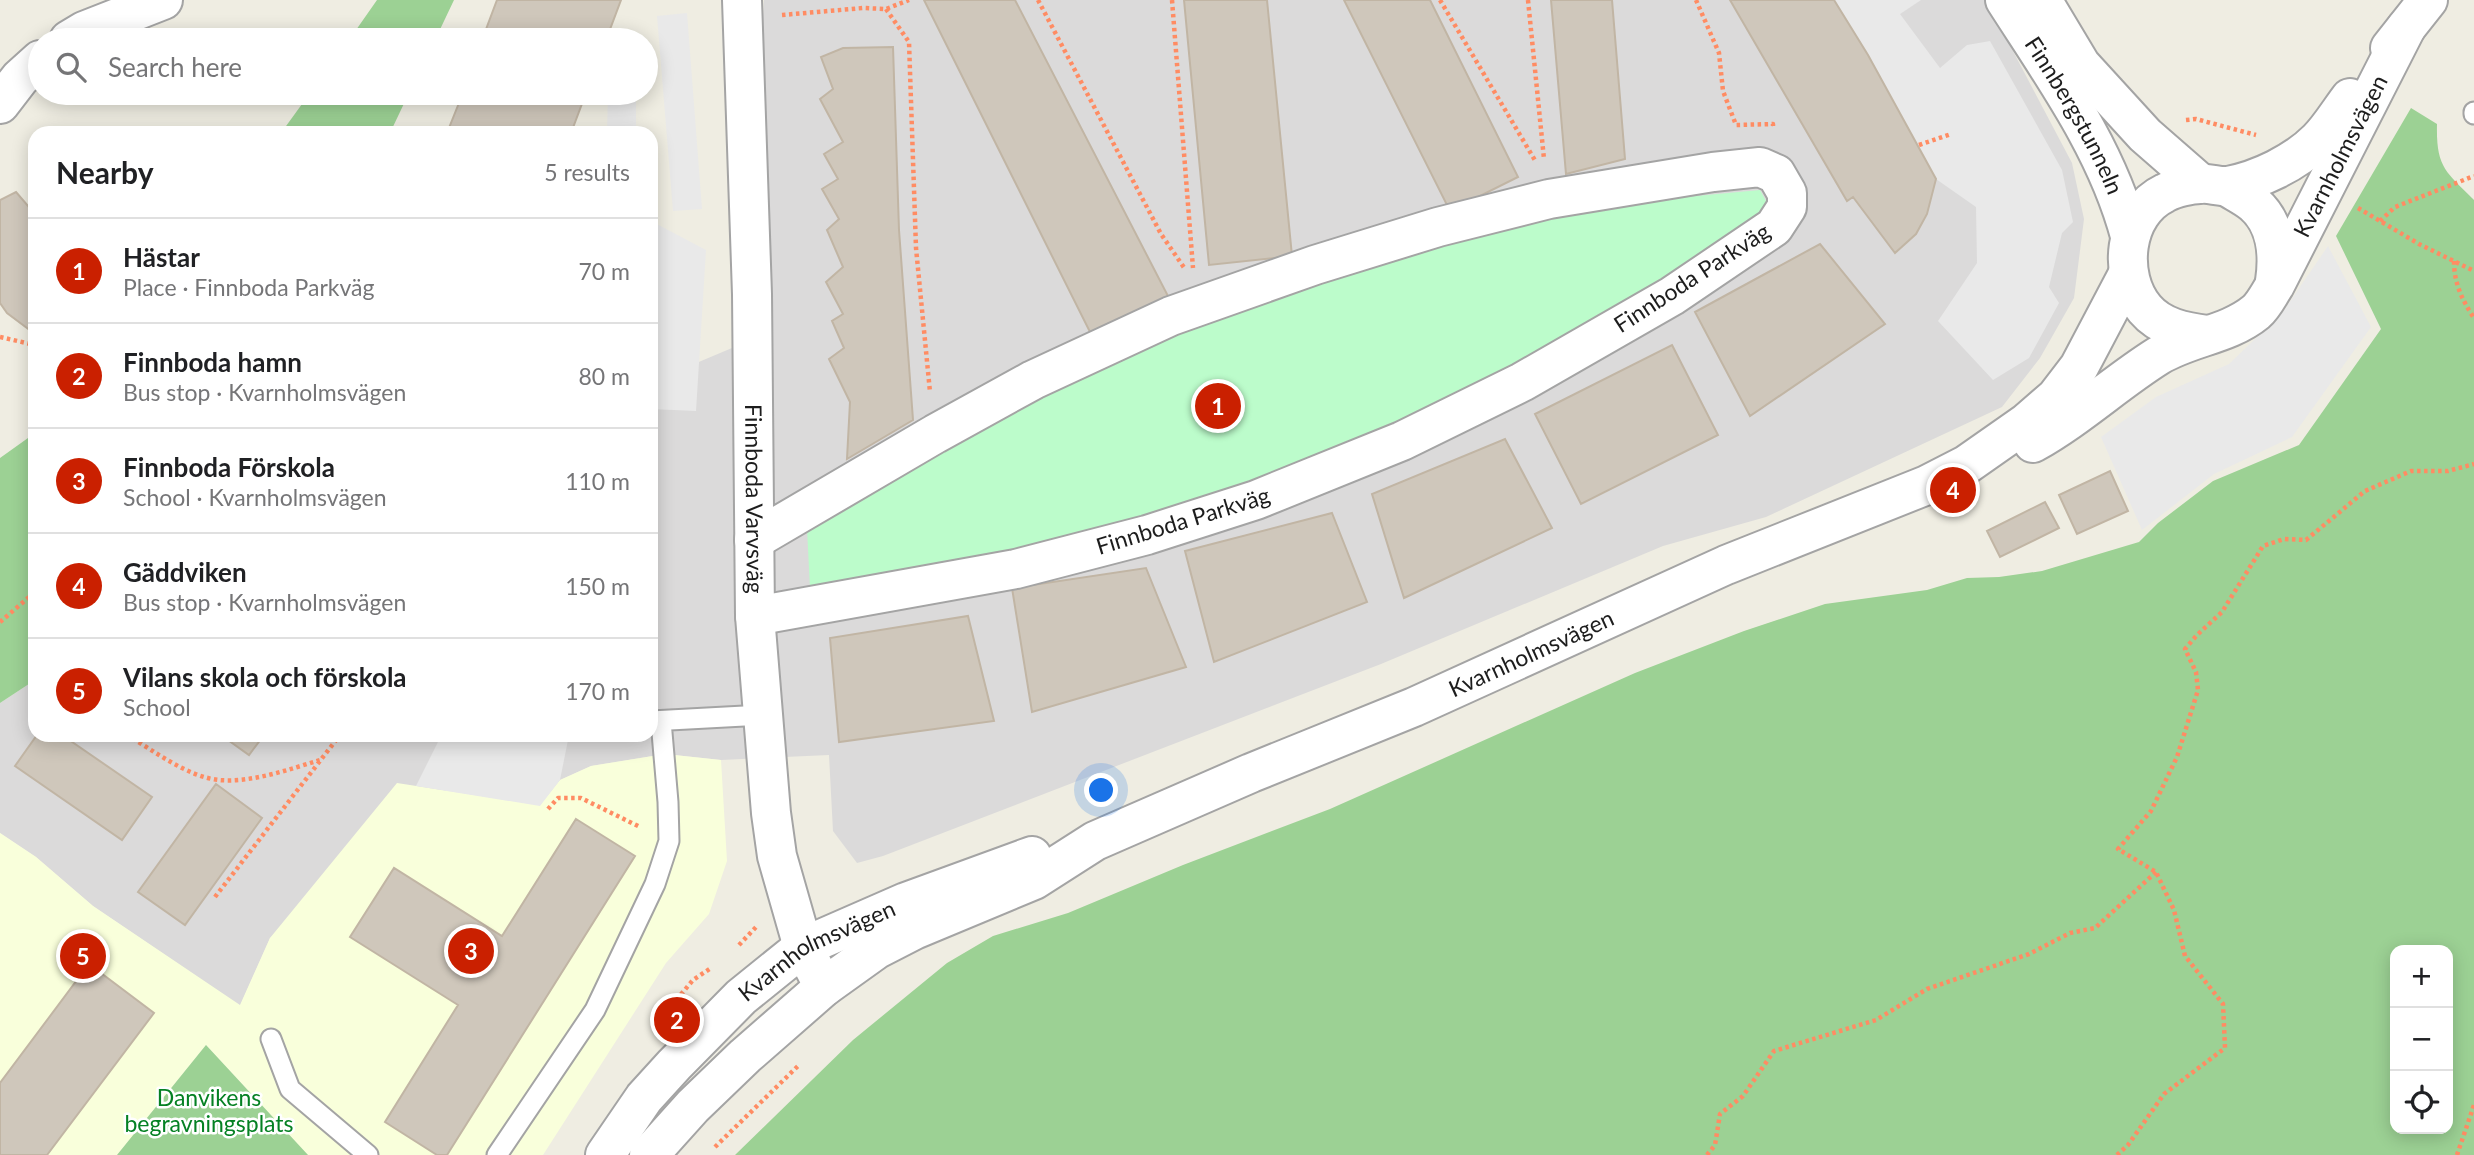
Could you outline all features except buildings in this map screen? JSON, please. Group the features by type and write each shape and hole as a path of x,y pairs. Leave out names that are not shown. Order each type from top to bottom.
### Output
{"street":[{"path":"77,0 106,23"},
{"path":"92,28 163,0"},
{"name":"Finnbergstunneln","path":"2005,0 2087,129 2121,202 2130,236"},
{"name":"Finnbergstunneln","path":"2042,0 2081,65 2145,135 2213,185"},
{"name":"Finnboda Varvsväg","path":"742,9 752,294 755,616 771,813 777,856 803,947 824,987"},
{"name":"Kvarnholmsvägen","path":"2208,335 2178,331 2155,318 2145,309 2132,288 2128,274 2130,236 2143,212 2164,193 2266,174 2294,159 2319,140 2417,14"},
{"name":"Kvarnholmsvägen","path":"1966,465 2005,458 2053,432 2125,377 2162,354 2208,335 2232,329 2258,310 2275,285 2417,14"},
{"path":"0,104 28,71"},
{"path":"754,540 934,434 1195,294 1315,265 1548,189 1760,167 1771,170"},
{"name":"Finnboda Parkväg","path":"755,616 1016,569 1147,535 1256,500 1402,441 1522,382 1672,296 1774,227 1787,207 1787,193 1782,182 1771,170"},
{"name":"Kvarnholmsvägen","path":"2213,185 2255,204 2273,231 2278,260 2275,285"},
{"name":"Kvarnholmsvägen","path":"649,1155 693,1106 745,1056 824,987 889,943 1034,880 1095,841 1251,773 1427,702 1726,565 1927,485 1966,465 2026,423 2056,397 2079,367 2128,274"},
{"name":"Kvarnholmsvägen","path":"605,1155 644,1097 691,1047 741,997 803,947 906,902 1029,856 1095,841"}],"lane":[{"path":"658,721 763,715"},
{"path":"496,1155 596,1010 654,884 669,841 668,802 658,734"},
{"path":"271,1039 290,1089 368,1155"}],"path":[{"path":"742,9 886,9 909,0"},
{"path":"1038,0 1195,294"},
{"path":"1172,0 1195,294"},
{"path":"1440,0 1548,189"},
{"path":"1528,0 1548,189"},
{"path":"1696,0 1719,53 1723,91 1737,125 1773,124 1771,170"},
{"path":"886,9 909,42 916,248 934,434"},
{"path":"1919,145 1951,134"},
{"path":"2381,221 2395,207 2474,176"},
{"path":"2352,204 2474,271"},
{"path":"2454,261 2454,277 2464,303 2474,318"},
{"path":"0,337 28,343"},
{"path":"2117,1155 2128,1145 2164,1094 2225,1048 2223,1004 2185,956 2174,910 2156,872 2118,849 2151,811 2177,757 2198,690 2196,672 2185,649 2222,612 2263,546 2284,539 2306,540 2365,491 2411,471 2448,471 2474,464"},
{"path":"0,622 28,598"},
{"path":"138,742 181,768 219,780 263,777 320,760"},
{"path":"215,897 334,742"},
{"path":"548,809 558,798 581,798 669,841"},
{"path":"1707,1155 1715,1145 1720,1115 1743,1096 1774,1051 1876,1020 1927,989 2029,954 2070,933 2095,928 2156,872"},
{"path":"737,947 753,929 792,908"},
{"path":"2457,1155 2474,1105"}],"shaded area":[{"path":"764,0 1986,0 2072,163 2084,219 2074,298 2040,358 2002,407 1766,517 1663,546 1381,664 883,856 857,863 833,831 829,755 721,760 665,754 591,766 560,780 540,806 446,790 270,938 240,1006 93,906 36,857 0,833 0,703 28,685 28,742 658,742 658,401 694,364 765,334 761,45"},
{"path":"1834,0 1921,0 1900,14 1940,68 1967,45 1990,41 2062,170 2073,222 2062,233 2049,287 2059,303 2029,358 1993,380 1938,321 1977,263 1976,207 1936,179 1868,55"},
{"path":"687,13 702,209 673,211 657,16"},
{"path":"608,105 636,105 636,126 607,126"},
{"path":"658,225 706,250 696,411 658,409"},
{"path":"2328,246 2371,327 2292,437 2214,474 2142,530 2101,437 2156,397 2229,364 2282,313"},
{"path":"438,742 568,742 560,780 540,806 416,786"},
{"path":"665,754 721,760 727,861 709,914 666,963 543,1155 308,1155 206,1045 117,1155 0,1155 0,833 36,857 93,906 240,1005 270,938 397,783 540,805 560,780 591,766"}],"green space":[{"path":"377,0 454,0 441,28 357,28"},
{"path":"301,105 403,105 393,126 286,126"},
{"path":"2411,108 2437,124 2438,150 2444,167 2474,200 2474,1155 735,1155 853,1040 947,963 993,936 1068,913 1183,865 1330,809 1635,673 1744,631 1825,604 1927,590 1967,578 2042,571 2139,542 2158,523 2213,481 2299,445 2381,329 2336,236"},
{"path":"1760,190 1773,214 1491,386 1282,478 1114,533 810,588 807,529 1042,397 1196,327 1339,274 1482,233 1611,204"},
{"path":"28,438 28,685 0,703 0,458"},
{"name":"Danvikens begravningsplats","path":"206,1045 308,1155 117,1155"}],"place":[{"name":"Hästar","path":"1218,406"},
{"name":"Gäddviken","path":"1953,490"},
{"name":"Finnboda Förskola","path":"471,951"},
{"name":"Vilans skola och förskola","path":"83,956"},
{"name":"Finnboda hamn","path":"677,1020"}]}
